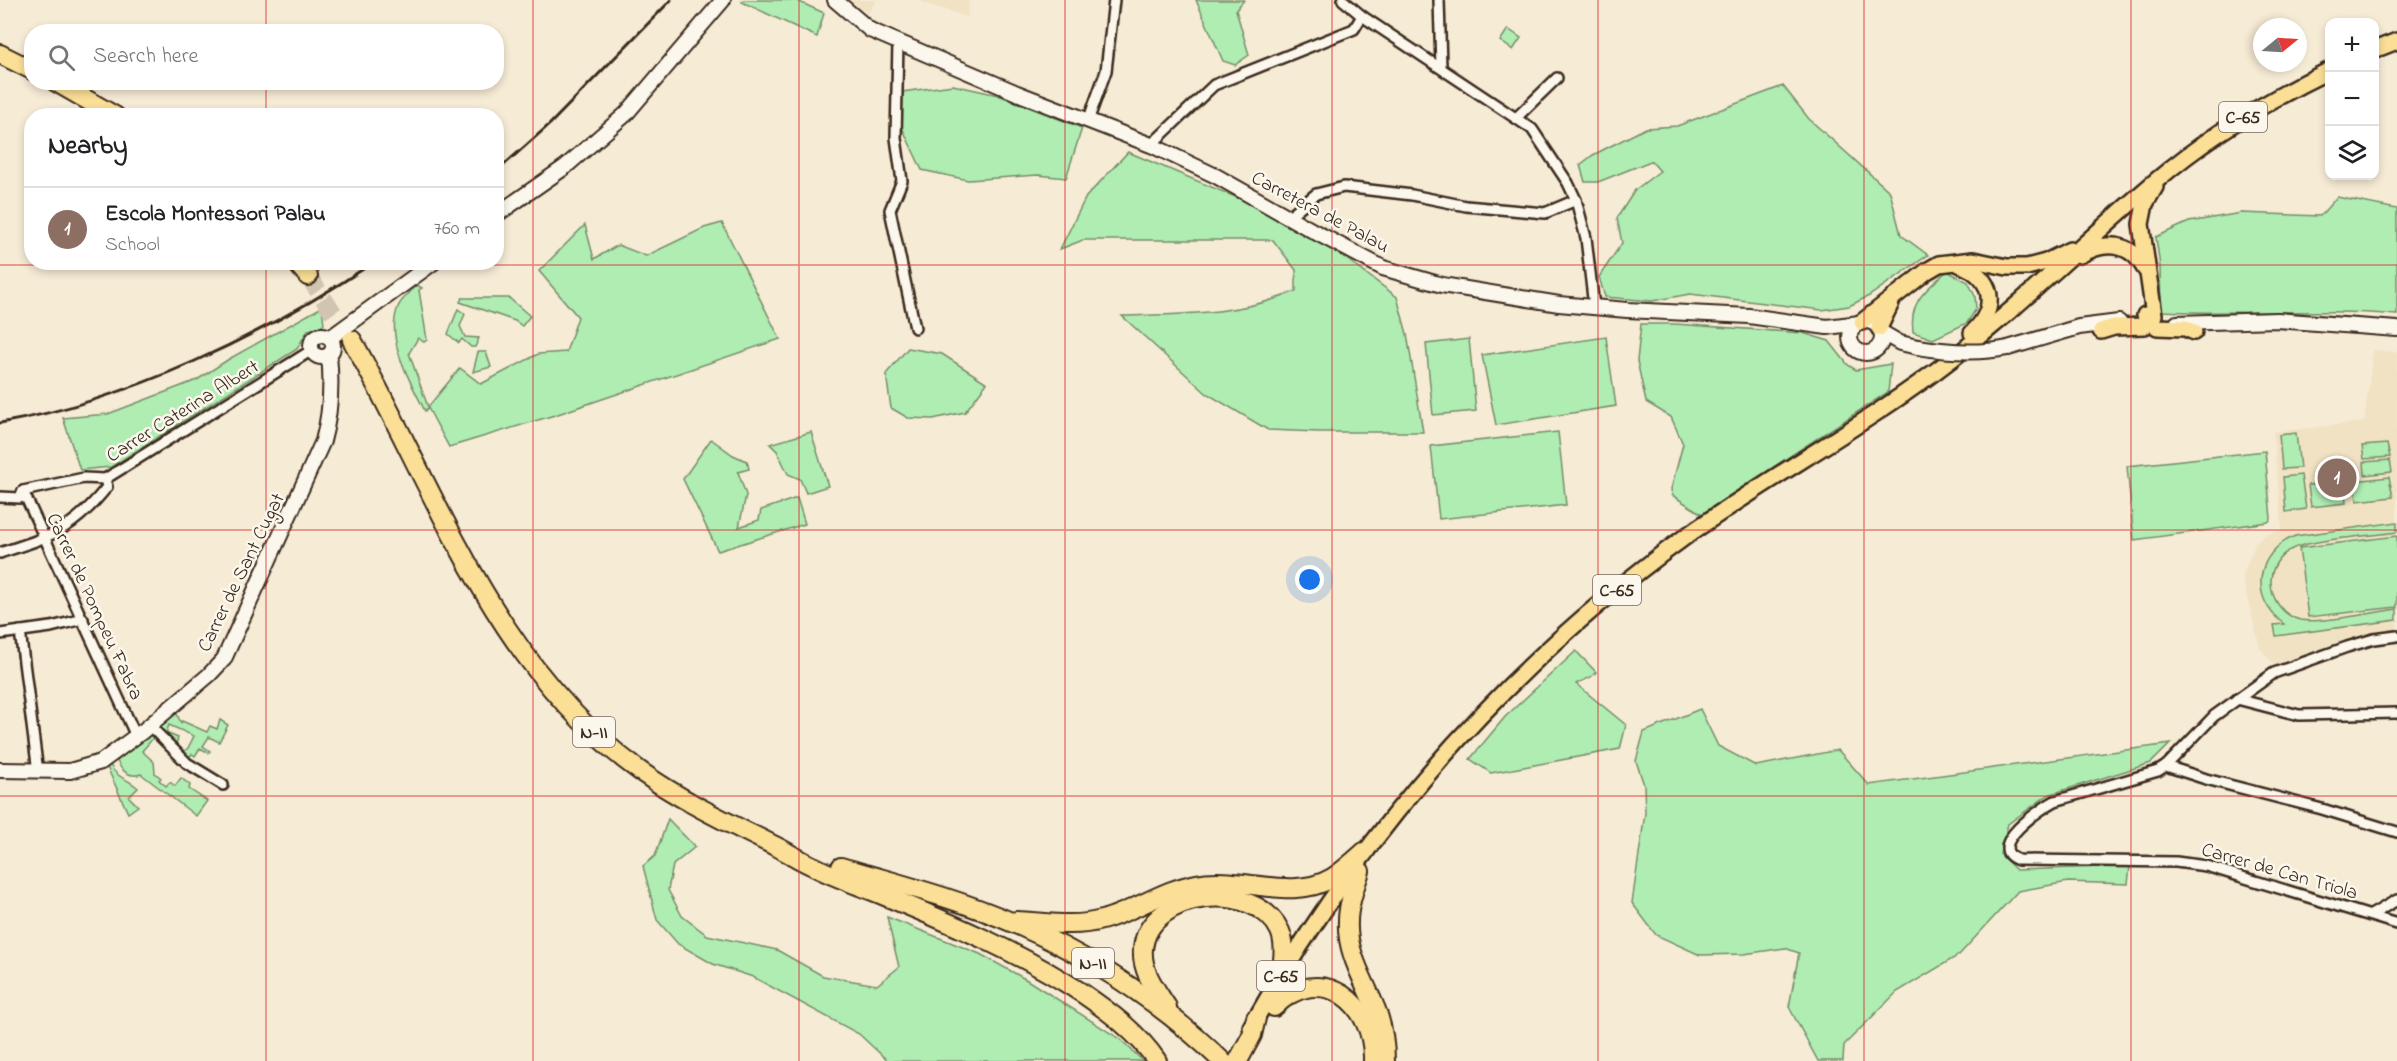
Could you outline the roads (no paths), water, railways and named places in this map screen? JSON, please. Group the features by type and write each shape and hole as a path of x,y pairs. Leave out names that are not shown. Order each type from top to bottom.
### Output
{"highway":[{"path":"0,54 24,66"},
{"path":"70,90 101,108"},
{"name":"N-II","path":"352,340 466,564 498,617 536,671 579,718 638,770 684,799 774,845 956,902 1004,920 1089,961 1140,993 1228,1060"},
{"path":"774,845 813,866 987,941 1052,974 1117,1018 1147,1047 1157,1061"},
{"path":"1004,920 1080,925 1125,912 1171,891 1208,881 1303,887 1331,879 1364,852"},
{"path":"1360,871 1350,905 1349,938 1359,972 1383,1034 1385,1061"},
{"path":"1175,1019 1148,976 1143,948 1151,926 1172,908 1189,902 1222,898 1239,900 1264,910 1280,931 1283,945 1281,976"},
{"path":"1274,1007 1281,1000 1301,989 1319,986 1343,994 1355,1005 1365,1022 1373,1061"},
{"path":"1228,1060 1252,1035 1256,1018"}],"main road":[{"path":"2379,48 2397,41"},
{"name":"C-65","path":"1256,1018 1281,976 1384,825 1458,740 1553,644 1603,601 1687,536 1899,397 1974,341 2163,175 2204,143 2248,113 2326,72"},
{"path":"2101,331 2114,327 2145,326 2150,310 2149,278 2142,219 2145,204 2163,175"},
{"path":"1861,322 1931,268 1953,261 1973,260 2013,268 2033,266 2062,255 2097,232"},
{"path":"2056,270 2092,248 2109,244 2123,247 2131,252 2142,262 2149,278"},
{"path":"1899,397 1914,378 1950,352 1982,323 1986,316 1989,301 1984,281 1968,267 1953,261"},
{"path":"1880,330 1894,298"},
{"path":"2131,322 2150,310"},
{"path":"2150,310 2170,323"},
{"path":"2150,310 2157,327 2185,328 2194,332"},
{"name":"C-65","path":"1243,1061 1274,1007 1402,806"}],"street":[{"path":"504,209 565,167 626,114 723,0"},
{"name":"Carretera de Palau","path":"836,0 870,30 1151,145 1216,176 1383,268 1442,285 1501,296 1594,307 1749,316 1827,327 1861,322"},
{"path":"1088,121 1106,71 1113,0"},
{"path":"1343,0 1362,16 1533,129 1568,183 1576,200 1586,238 1594,307"},
{"path":"1439,0 1441,67"},
{"path":"1151,145 1214,85 1354,29 1362,16"},
{"path":"898,42 896,138 902,181 890,210 915,328"},
{"path":"1516,118 1557,78"},
{"path":"1288,217 1316,194 1344,187 1412,195 1466,206 1545,213 1576,200"},
{"path":"330,338 423,270"},
{"path":"2045,337 2101,331 2194,332 2228,329 2266,320"},
{"path":"2170,323 2294,320 2397,330"},
{"path":"1900,343 1863,352 1854,347 1851,332 1861,322 1872,322 1900,343 1948,352 1973,352 2008,348 2090,324 2131,322"},
{"name":"Carretera de Palau","path":"1827,327 1854,347"},
{"path":"1875,349 1881,341 1880,330"},
{"path":"325,335 330,338 333,347 329,356 319,357 312,350 311,344 316,337 325,335"},
{"name":"Carrer Caterina Albert","path":"0,497 20,498 23,491 84,478 105,480 312,350"},
{"name":"Carrer de Sant Cugat","path":"0,770 70,771 88,767 110,757 209,675 224,659 323,441 331,398 329,356"},
{"path":"0,553 60,531 88,511 107,487 105,480"},
{"name":"Carrer de Pompeu Fabra","path":"23,491 136,736"},
{"path":"0,634 51,627 84,619"},
{"path":"20,631 38,772"},
{"path":"2397,636 2374,639 2287,668 2259,683 2214,716 2166,766 2397,832"},
{"path":"2237,699 2299,715 2397,713"},
{"path":"149,725 187,763 223,784"},
{"name":"Carrer de Can Triola","path":"2166,766 2158,771 2070,795 2042,808 2010,839 2007,848 2009,854 2018,860 2168,862 2206,866 2397,924"},
{"path":"2372,915 2397,900"}],"tunnel":[{"path":"308,276 352,340"}],"railway":[{"path":"504,165 550,124 671,0"},
{"path":"0,423 48,413 97,399 194,361 242,339 362,270"}],"place":[{"name":"Escola Montessori Palau","path":"2337,478"}]}
